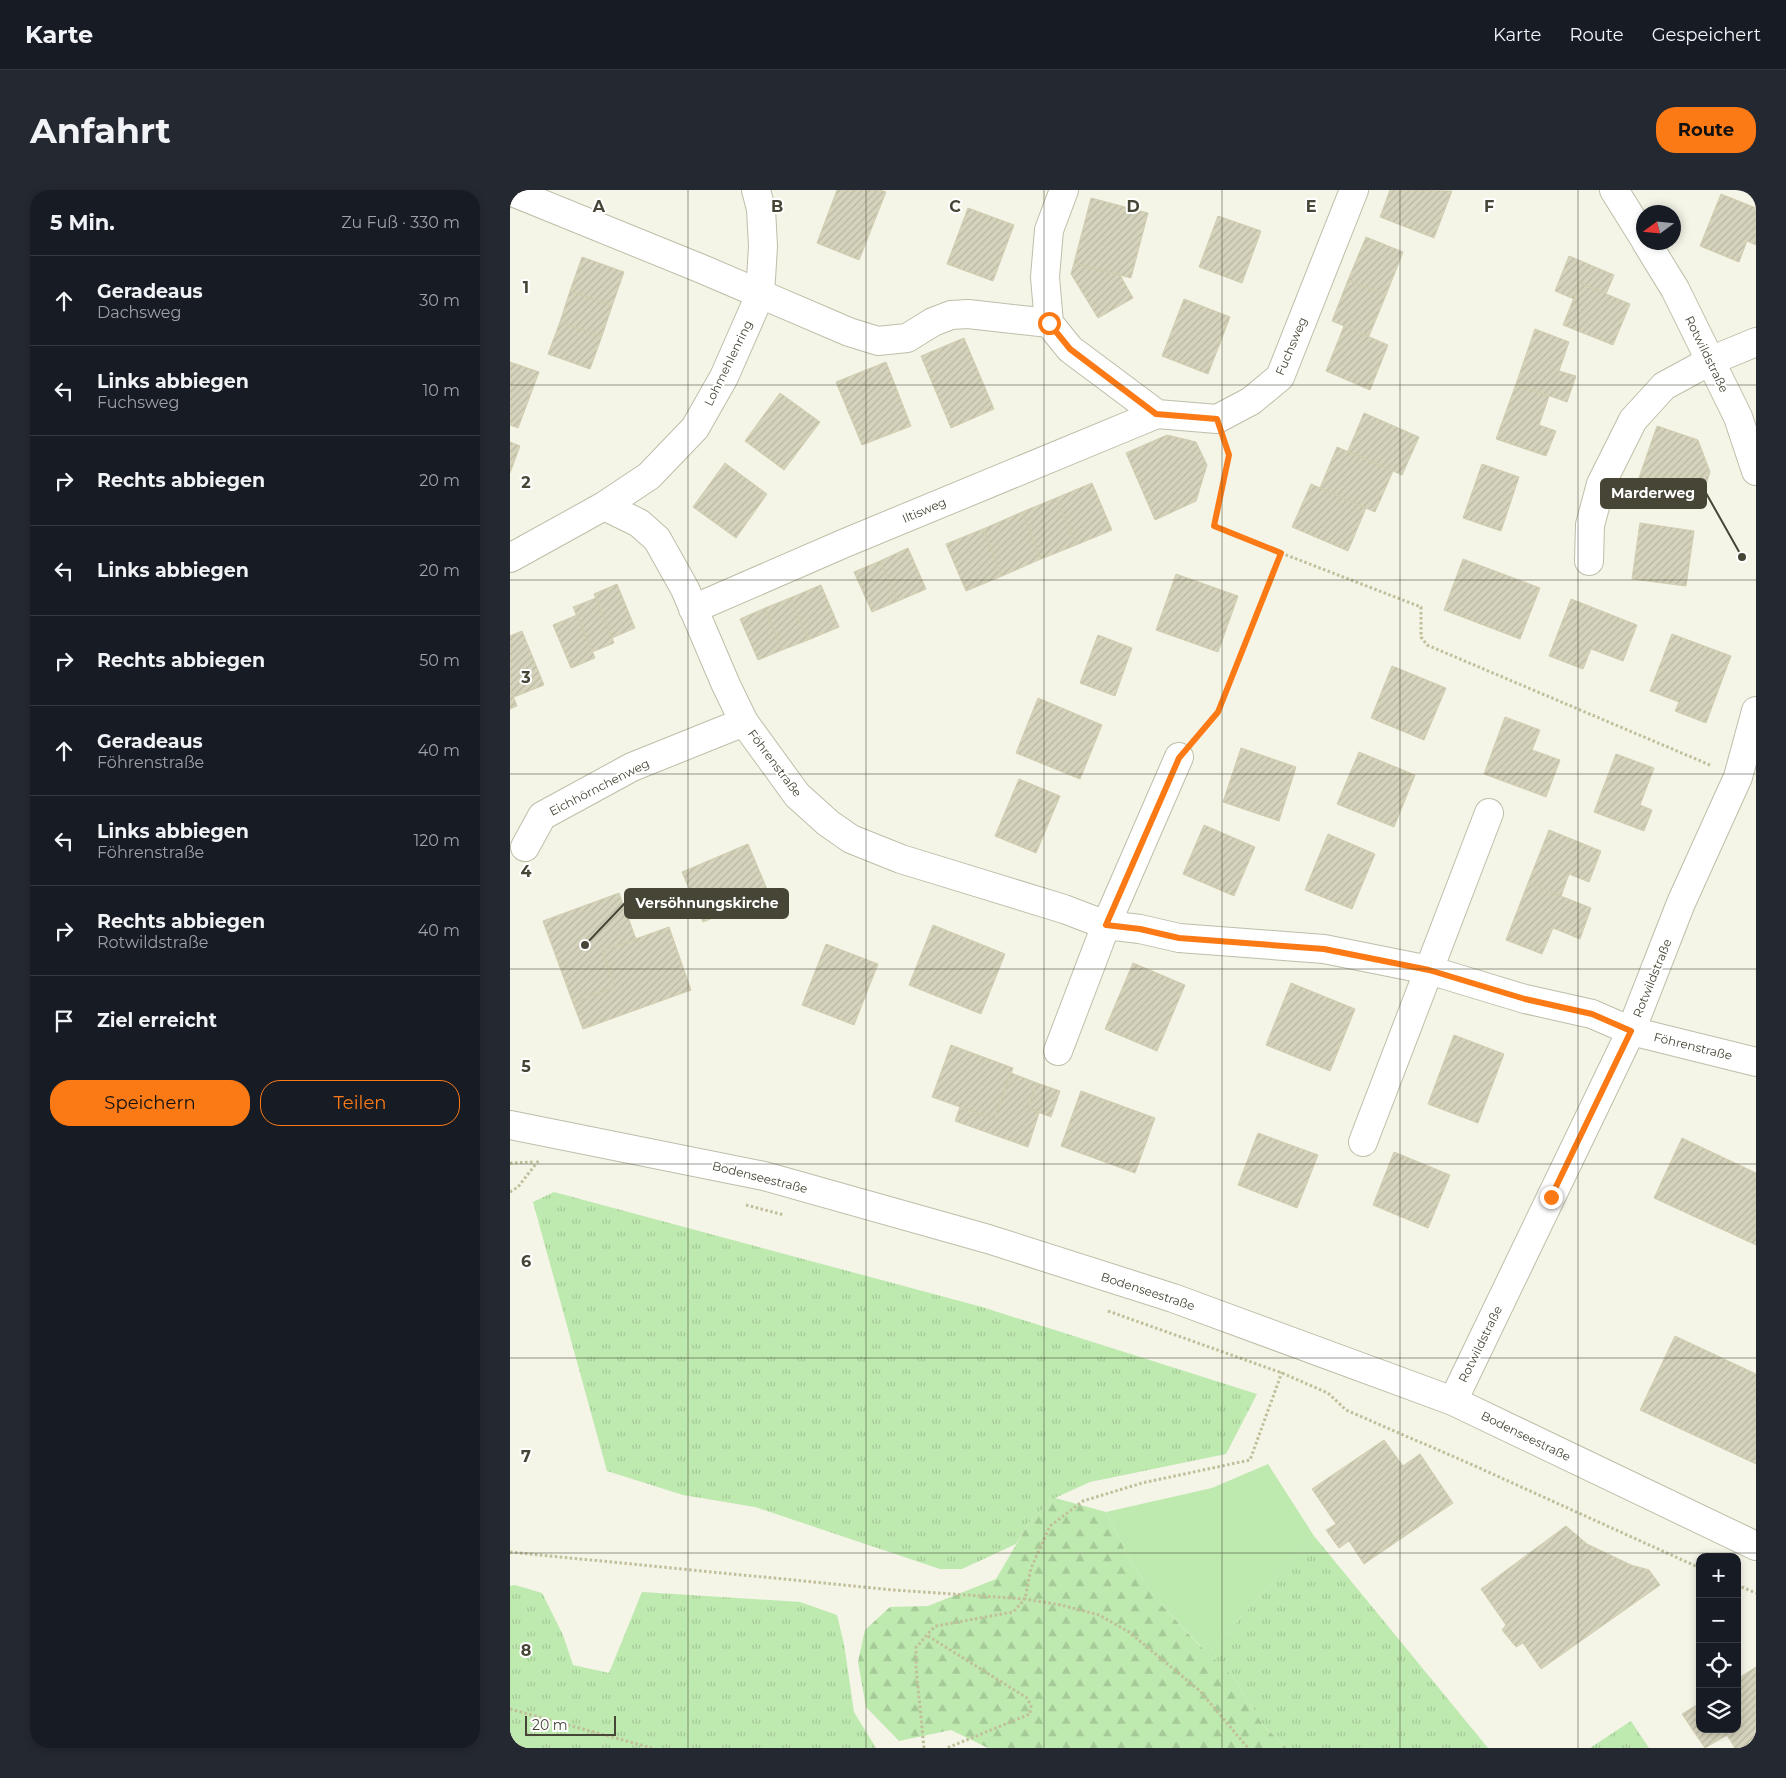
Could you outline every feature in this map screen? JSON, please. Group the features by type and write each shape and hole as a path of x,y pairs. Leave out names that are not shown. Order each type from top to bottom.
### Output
{"street":[{"name":"Lohmehlenring","path":"510,558 604,506 649,476 695,428 724,377 760,295 763,246 761,210 756,190"},
{"path":"1064,190 1049,230 1045,277 1049,323 1070,349 1156,414 1217,419"},
{"name":"Fuchsweg","path":"1217,419 1251,401 1280,377 1354,190"},
{"path":"1614,190 1636,225"},
{"path":"510,191 702,269 849,332 878,342 907,338 933,322 951,315 968,314 1049,323"},
{"name":"Rotwildstraße","path":"1651,250 1674,289 1738,417 1756,471"},
{"path":"1589,561 1590,525 1601,484 1633,420 1664,386 1710,361 1756,342"},
{"name":"Iltisweg","path":"693,609 845,543 1156,414"},
{"name":"Föhrenstraße","path":"604,506 639,523 657,539 685,588 726,685 744,722 797,795 828,823 851,839 901,859 1064,909 1106,925 1140,929 1179,938 1324,949 1429,970 1525,999 1592,1014 1631,1031 1756,1062"},
{"name":"Rotwildstraße","path":"1452,1401 1631,1031 1681,903 1743,786 1756,711"},
{"name":"Eichhörnchenweg","path":"525,847 542,816 632,767 744,722"},
{"path":"1058,1051 1106,925 1179,758"},
{"path":"1362,1142 1489,813"},
{"name":"Bodenseestraße","path":"510,1125 764,1176 978,1236 1173,1298 1452,1401 1756,1546"}],"path":[{"path":"1217,419 1229,455 1214,526 1421,607 1421,637 1427,645 1743,786"},
{"path":"1179,758 1218,712 1281,553"},
{"path":"510,1192 518,1187 538,1162 546,1131"},
{"path":"510,1163 548,1163"},
{"path":"739,1203 787,1216"},
{"path":"1099,1308 1282,1373 1328,1393 1346,1410 1696,1566"},
{"path":"924,1748 916,1668 916,1647 928,1636 929,1631 936,1626 1013,1612 1025,1599 1031,1568 1050,1526 1083,1501 1142,1483 1250,1460 1293,1342"},
{"path":"510,1552 884,1589 1025,1599 1061,1605 1099,1615 1129,1632 1200,1691 1248,1748"},
{"path":"1741,1587 1756,1593"},
{"path":"928,1636 1027,1698 1031,1706 1030,1714 946,1748"},
{"path":"510,1709 652,1748"}],"green space":[{"path":"554,1192 982,1307 1257,1394 1226,1454 1090,1482 1055,1498 1030,1521 1016,1544 962,1569 940,1569 755,1507 683,1495 607,1471 533,1202"},
{"path":"1268,1464 1314,1536 1208,1654 1157,1600 1131,1562 1106,1512 1212,1488"},
{"path":"1055,1498 1106,1512 1131,1562 1157,1600 1199,1645 1234,1678 1263,1725 1287,1748 988,1748 951,1730 899,1741 866,1707 858,1662 865,1630 890,1607 928,1606 996,1579 1030,1521"},
{"path":"1314,1536 1488,1748 1287,1748 1263,1725 1234,1678 1208,1654"},
{"path":"515,1585 542,1593 563,1635 573,1665 609,1673 642,1592 800,1602 837,1615 844,1644 854,1712 876,1748 510,1748 510,1586"},
{"path":"1631,1721 1649,1748 1590,1748"}],"building":[{"path":"837,190 880,190 886,192 859,260 817,243"},
{"path":"1390,190 1452,191 1434,238 1380,217"},
{"path":"1721,194 1756,208 1756,245 1747,241 1739,262 1700,246"},
{"path":"1091,198 1148,213 1131,278 1074,263"},
{"path":"968,208 1014,225 993,281 947,264"},
{"path":"1218,216 1261,231 1242,283 1199,267"},
{"path":"1366,237 1403,252 1386,295 1348,280"},
{"path":"1569,256 1614,275 1606,294 1580,283 1574,299 1555,291"},
{"path":"582,257 624,272 612,306 570,291"},
{"path":"1074,263 1120,275 1133,298 1098,318 1071,274"},
{"path":"1348,280 1386,295 1369,336 1332,321"},
{"path":"1580,283 1630,304 1613,345 1563,325"},
{"path":"570,291 612,306 602,336 560,322"},
{"path":"1184,299 1230,317 1208,374 1162,356"},
{"path":"560,322 602,336 590,369 548,354"},
{"path":"1344,326 1388,345 1370,390 1326,371"},
{"path":"1535,329 1569,342 1559,371 1576,376 1567,402 1516,384"},
{"path":"964,338 994,409 951,428 921,356"},
{"path":"510,362 539,372 518,428 510,425"},
{"path":"886,362 911,426 862,445 836,382"},
{"path":"1516,384 1549,396 1539,425 1556,431 1546,456 1496,439"},
{"path":"780,393 820,422 784,470 745,441"},
{"path":"1364,413 1419,437 1402,475 1348,451"},
{"path":"1657,426 1698,440 1710,472 1700,503 1663,490 1658,503 1633,495"},
{"path":"1167,435 1196,442 1207,465 1196,501 1155,520 1126,453"},
{"path":"510,442 520,446 510,473"},
{"path":"1337,447 1393,471 1375,512 1320,488"},
{"path":"725,463 767,494 736,538 693,507"},
{"path":"1482,464 1519,477 1501,531 1463,518"},
{"path":"1092,483 1112,530 1076,545 1056,498"},
{"path":"1311,484 1366,508 1348,551 1292,527"},
{"path":"1056,498 1076,545 1041,559 1022,512"},
{"path":"1022,512 1041,559 1002,576 983,529"},
{"path":"1640,523 1694,531 1686,586 1632,579"},
{"path":"983,529 1002,576 966,591 946,544"},
{"path":"908,548 926,589 898,601 880,561"},
{"path":"1463,559 1540,588 1520,639 1444,610"},
{"path":"880,561 898,601 872,612 854,572"},
{"path":"1176,574 1238,596 1218,652 1156,630"},
{"path":"617,584 635,628 612,638 594,594"},
{"path":"821,585 839,627 808,640 790,598"},
{"path":"596,598 614,643 592,652 573,607"},
{"path":"790,598 808,640 782,650 765,608"},
{"path":"1571,599 1637,625 1623,661 1591,649 1583,669 1549,656"},
{"path":"765,608 782,650 758,660 740,619"},
{"path":"577,615 595,658 571,668 553,625"},
{"path":"522,631 544,685 514,697 510,688 510,636"},
{"path":"1672,634 1731,656 1706,723 1675,711 1679,702 1650,691"},
{"path":"1098,635 1132,648 1115,696 1080,683"},
{"path":"1392,666 1446,688 1424,740 1371,718"},
{"path":"510,688 517,706 510,709"},
{"path":"1038,698 1102,725 1080,779 1016,753"},
{"path":"1505,717 1540,730 1532,750 1560,760 1546,797 1484,774"},
{"path":"1241,748 1296,767 1279,821 1223,802"},
{"path":"1359,752 1415,775 1394,827 1337,804"},
{"path":"1616,754 1654,768 1640,805 1652,810 1644,831 1594,812"},
{"path":"1019,779 1060,796 1036,853 995,836"},
{"path":"1204,825 1255,847 1234,896 1183,874"},
{"path":"1549,830 1601,851 1589,882 1569,874 1561,896 1528,883"},
{"path":"1328,834 1375,854 1352,909 1305,890"},
{"path":"748,844 769,894 703,922 682,872"},
{"path":"1528,883 1591,908 1580,939 1553,928 1542,954 1506,940"},
{"path":"619,893 636,939 602,951 615,987 573,1003 543,921"},
{"path":"933,925 1005,954 981,1014 909,985"},
{"path":"669,927 691,990 583,1029 573,1003 615,987 602,951"},
{"path":"826,944 878,964 854,1025 802,1005"},
{"path":"1133,963 1185,985 1157,1051 1105,1029"},
{"path":"1291,983 1355,1009 1330,1071 1266,1045"},
{"path":"1454,1035 1504,1054 1478,1123 1428,1104"},
{"path":"951,1045 1013,1068 994,1119 932,1097"},
{"path":"1011,1073 1037,1083 1028,1108 1039,1113 1028,1147 955,1121 960,1107 994,1119"},
{"path":"1037,1083 1060,1091 1051,1117 1028,1108"},
{"path":"1081,1091 1155,1118 1135,1173 1061,1146"},
{"path":"1258,1133 1318,1155 1297,1208 1238,1185"},
{"path":"1682,1138 1756,1173 1756,1245 1654,1198"},
{"path":"1394,1152 1450,1175 1428,1228 1373,1205"},
{"path":"1675,1336 1756,1374 1756,1464 1640,1410"},
{"path":"1384,1440 1403,1466 1420,1454 1453,1503 1364,1564 1349,1541 1339,1548 1326,1530 1336,1524 1312,1489"},
{"path":"1566,1526 1587,1544 1631,1565 1649,1570 1660,1585 1541,1669 1523,1643 1516,1647 1502,1630 1506,1625 1481,1589"},
{"path":"1756,1667 1756,1748 1735,1748 1727,1735 1705,1748 1682,1714 1696,1705 1696,1733 1741,1733 1741,1676"}],"place":[{"name":"Marderweg","path":"1742,557"},
{"name":"Versöhnungskirche","path":"585,945"}],"route":[{"path":"1049,323 1070,349 1156,414 1217,419 1229,455 1214,526 1281,553 1218,712 1179,758 1106,925 1140,929 1179,938 1324,949 1429,970 1525,999 1592,1014 1631,1031 1551,1197"}]}
